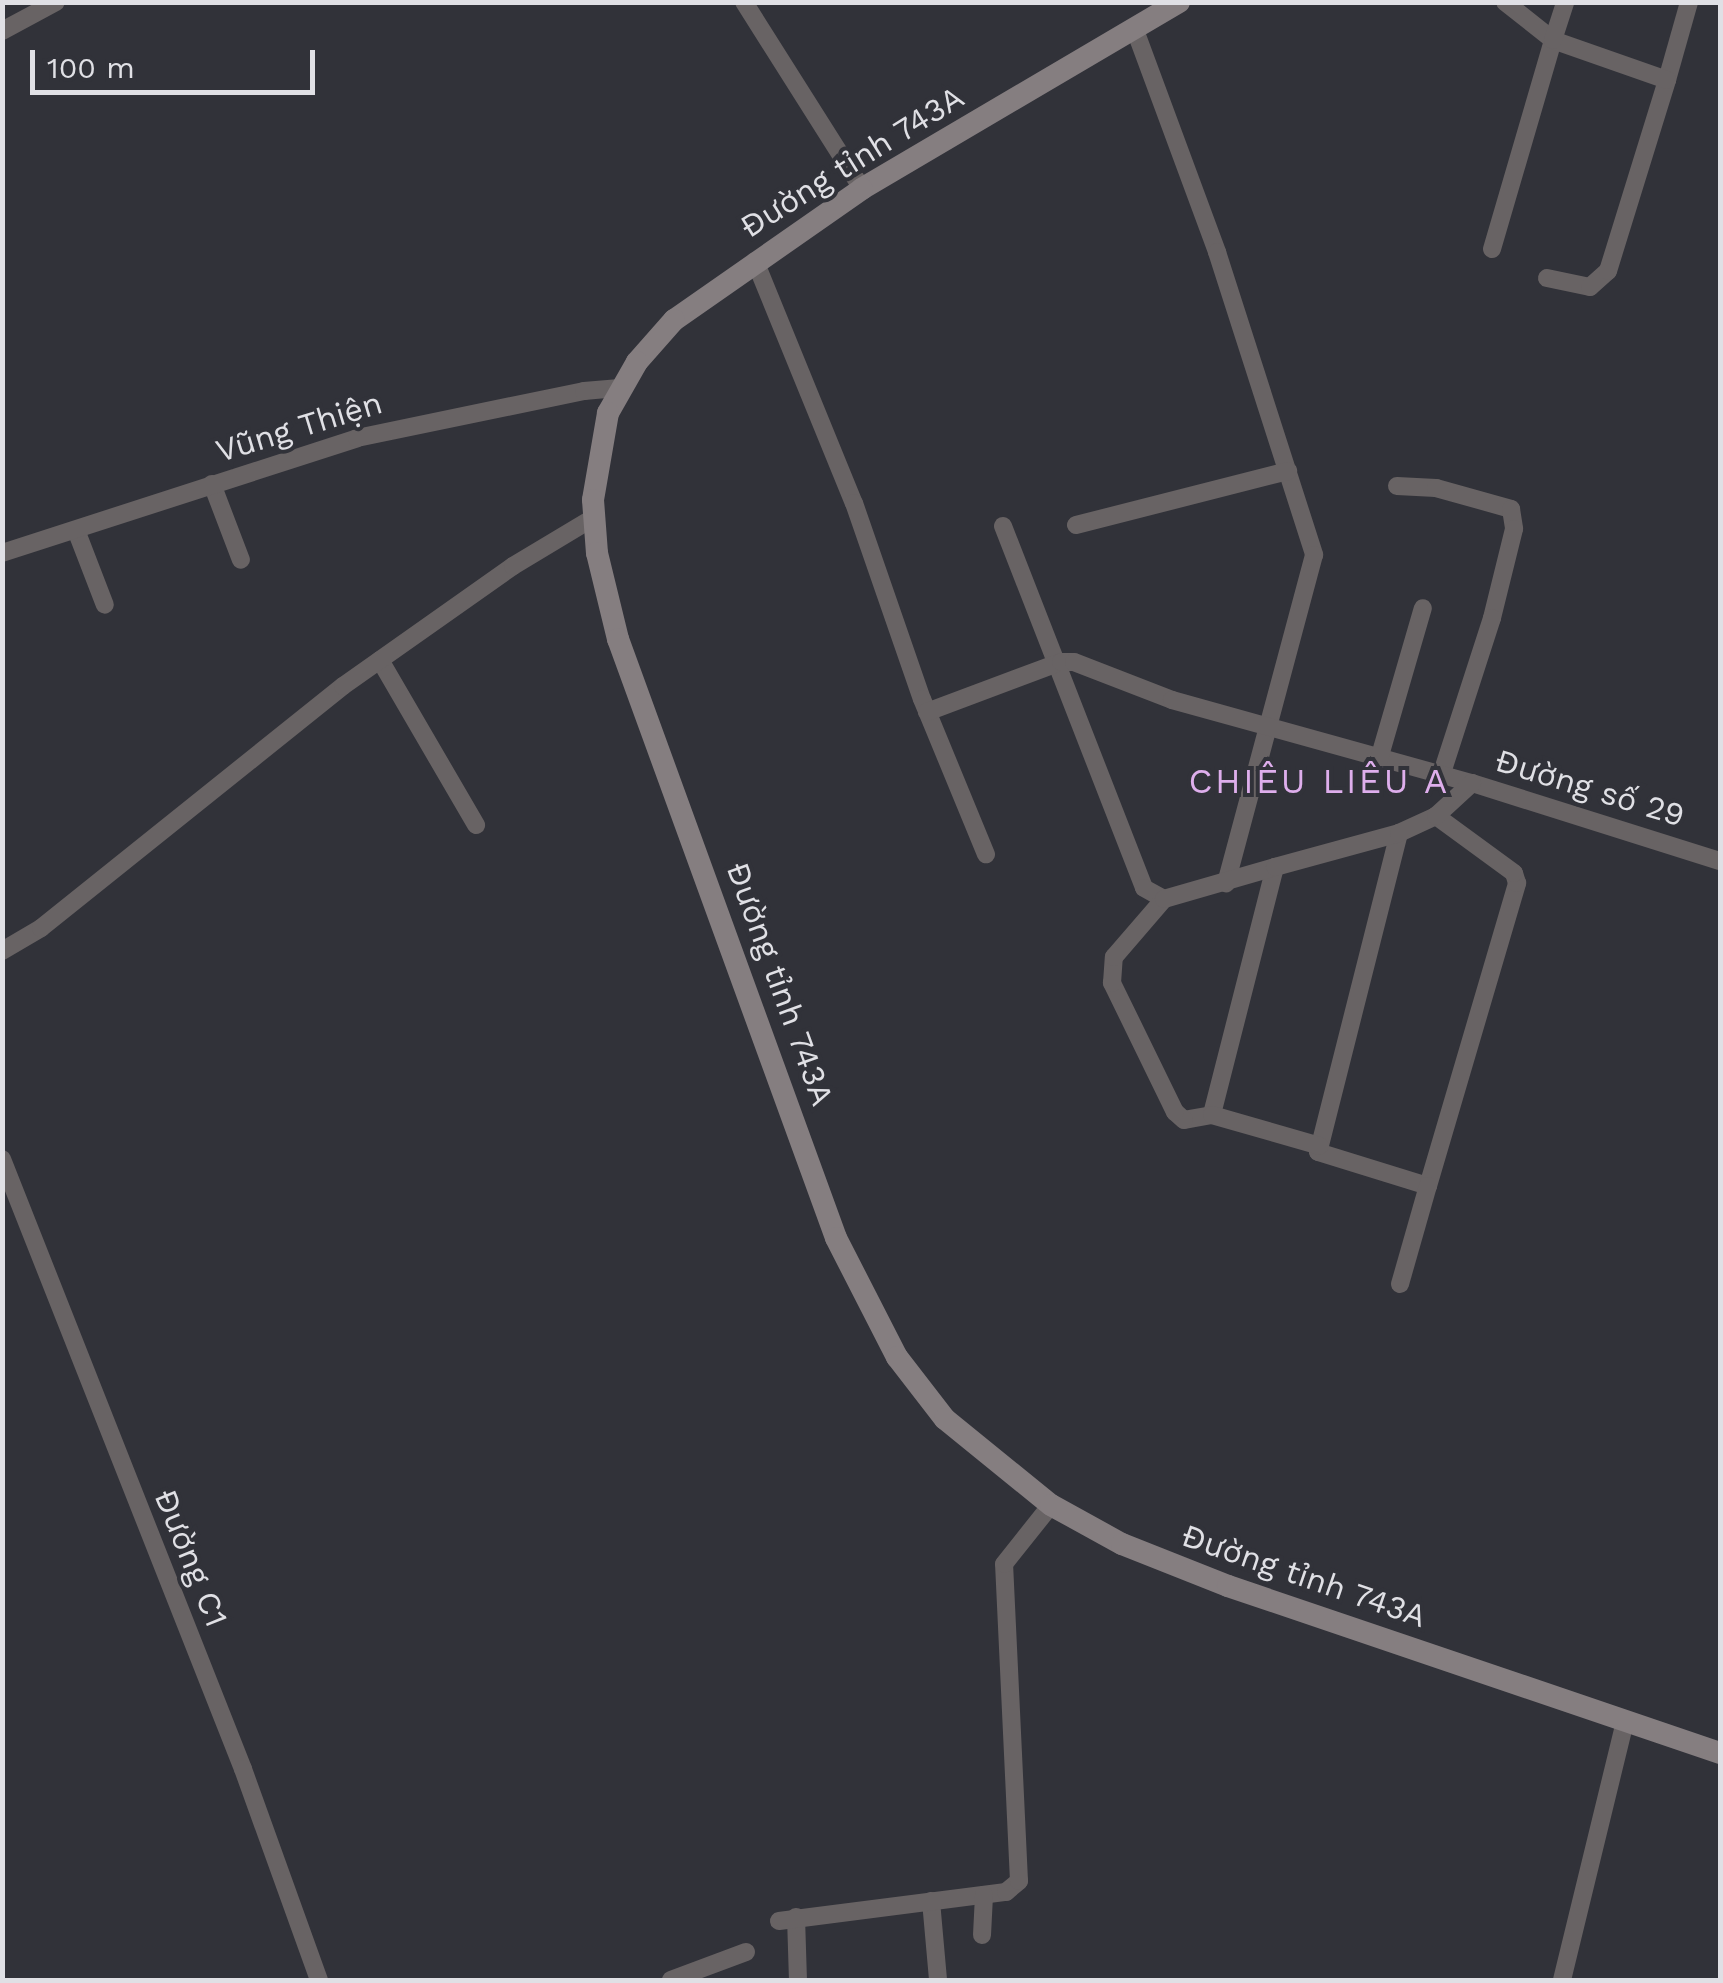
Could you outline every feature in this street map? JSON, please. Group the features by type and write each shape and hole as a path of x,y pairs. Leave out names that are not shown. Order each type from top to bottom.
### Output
{"main road":[{"name":"Đường tỉnh 743A","path":"1179,2 862,189 674,320 636,362 620,388 600,442 593,518 604,593 618,640 836,1238 913,1382 953,1426 1050,1505 1177,1568 1720,1753"}],"street":[{"path":"2,32 56,2"},
{"path":"744,2 862,189"},
{"path":"1505,2 1553,40 1667,80"},
{"path":"1492,249 1565,2"},
{"path":"1547,278 1590,287 1608,272 1689,2"},
{"path":"1135,30 1217,252 1314,555 1226,883"},
{"path":"755,261 854,502 927,712 986,854"},
{"name":"Vũng Thiện","path":"2,553 403,426 584,391 620,388"},
{"path":"1076,525 1288,471"},
{"path":"212,484 241,560"},
{"path":"1397,486 1436,488 1512,509 1514,529 1492,618 1441,776"},
{"path":"2,950 41,928 380,660 514,566 593,518"},
{"path":"1003,526 1144,888 1164,900"},
{"path":"76,530 105,605"},
{"path":"1379,760 1424,608"},
{"path":"380,660 476,825"},
{"path":"927,712 1054,664 1074,662 1134,688 1267,729"},
{"name":"Đường số 29","path":"1267,729 1472,783 1720,861"},
{"path":"1320,1146 1212,1115 1184,1120 1175,1112 1112,983 1114,958 1164,900 1398,833 1436,816 1472,783"},
{"path":"1400,1284 1516,883 1514,872 1436,816"},
{"path":"1398,833 1320,1154 1428,1186"},
{"path":"1212,1115 1275,866"},
{"name":"Đường C1","path":"2,1160 243,1769 319,1980"},
{"path":"798,1980 787,1919 1006,1892 1019,1881 1004,1564 1050,1505"},
{"path":"1562,1980 1625,1722"},
{"path":"982,1934 984,1895"},
{"path":"931,1901 938,1980"},
{"path":"671,1980 746,1952"}],"district":[{"name":"CHIÊU LIÊU A","path":"1319,781"}]}
